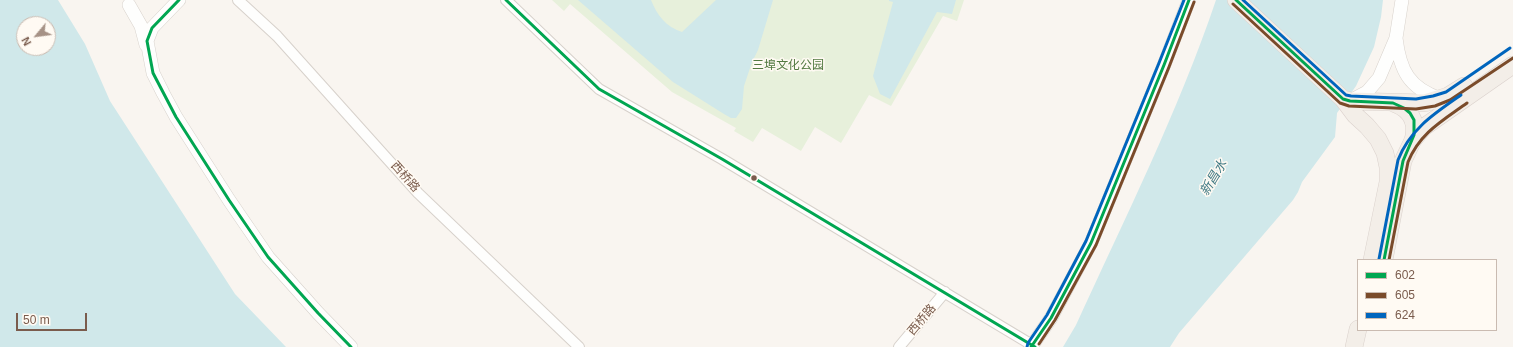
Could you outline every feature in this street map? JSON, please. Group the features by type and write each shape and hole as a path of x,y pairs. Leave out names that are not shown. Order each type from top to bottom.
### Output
{"main road":[{"path":"1236,0 1347,100 1355,115 1375,136 1382,146 1386,160 1388,182 1372,259"},
{"path":"1347,100 1416,104 1442,99 1463,87 1513,52"},
{"path":"1413,140 1424,127 1513,65"},
{"path":"1384,259 1403,161 1413,140 1415,130 1414,120 1410,113 1404,108 1393,103"},
{"path":"1354,347 1358,331"},
{"path":"1366,347 1370,331"}],"street":[{"path":"148,52 146,41 152,28 179,0"},
{"name":"西桥路","path":"238,0 277,36 418,193 579,347"},
{"path":"506,0 599,89 945,292 1033,346 1051,318 1091,243 1189,0"},
{"path":"1347,100 1367,92 1379,78 1396,38 1402,0"},
{"path":"126,2 152,28"},
{"path":"126,2 141,26 153,72 163,93 229,200 268,257 322,318 351,347"},
{"path":"1396,38 1398,56 1407,76 1419,88 1430,95 1442,99"},
{"name":"西桥路","path":"899,347 945,292"}],"green space":[{"name":"三埠文化公园","path":"552,0 964,0 957,21 943,16 891,106 869,95 841,143 815,127 801,151 762,128 753,142 734,131 736,128 672,92 570,4 564,11"}],"water":[{"path":"0,0 58,0 85,44 110,101 235,294 286,347 0,347"},
{"path":"578,0 651,0 656,11 663,20 671,27 682,32 716,0 773,0 758,50 752,62 744,86 742,109 736,118 731,118 724,114 673,82"},
{"path":"889,0 956,0 952,14 937,12 890,99 880,94 873,76 893,2"},
{"name":"新昌水","path":"1216,0 1383,0 1381,17 1374,47 1356,86 1337,113 1335,137 1302,182 1293,200 1179,333 1170,347 1063,347 1076,325 1168,124"}],"transit line":[{"name":"602","path":"179,0 152,28 147,41 153,73 176,117 229,200 268,257 318,313 351,347"},
{"name":"602","path":"506,0 599,89 722,159 1035,347"},
{"name":"624","path":"1027,347 1028,343 1047,315 1086,241 1184,0"},
{"name":"602","path":"1031,347 1051,318 1091,243 1189,0"},
{"name":"602","path":"1236,0 1343,99 1350,101 1393,103 1404,108 1410,113 1414,120 1414,135 1403,161 1384,259"},
{"name":"624","path":"1243,0 1346,95 1351,96 1416,99 1433,96 1446,92 1510,48"},
{"name":"605","path":"1039,344 1055,320 1096,245 1194,2"},
{"name":"605","path":"1233,4 1340,103 1349,106 1416,109 1435,106 1450,100 1513,58"},
{"name":"624","path":"1379,259 1398,160 1403,149 1409,139 1424,123 1461,95"},
{"name":"605","path":"1389,259 1408,162 1425,135 1467,103"}]}
